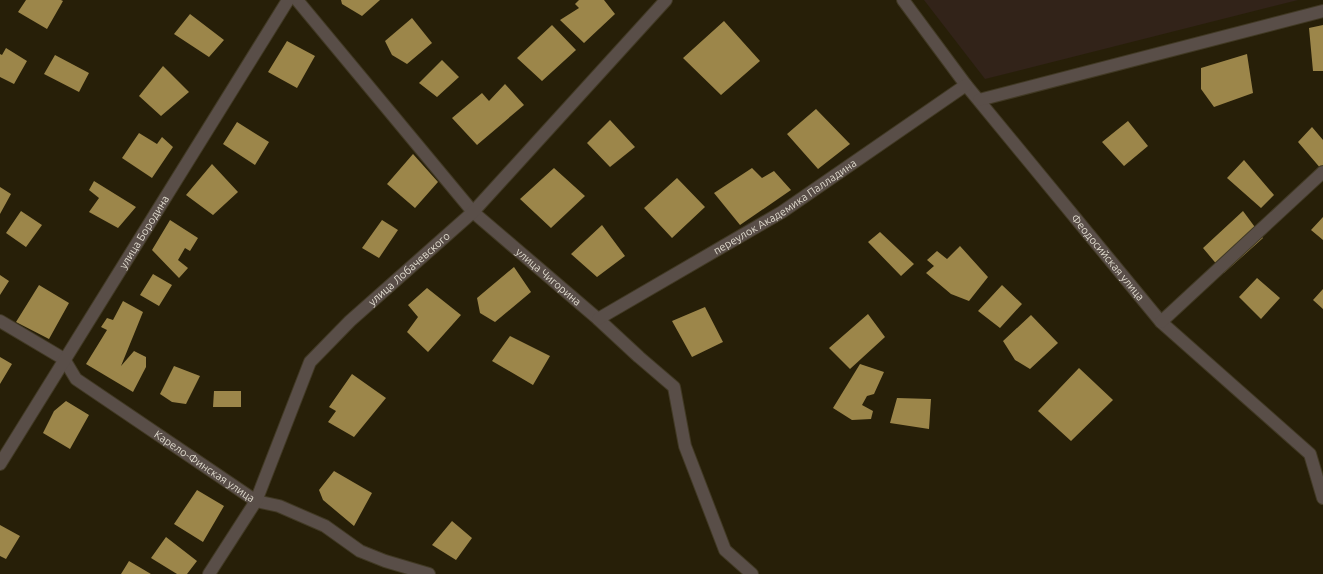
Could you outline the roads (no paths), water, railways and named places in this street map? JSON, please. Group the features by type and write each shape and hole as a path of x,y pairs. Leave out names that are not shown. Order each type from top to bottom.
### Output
{"street":[{"name":"улица Бородина","path":"0,464 288,0"},
{"name":"улица Чигорина","path":"296,0 473,212 598,319 674,388 685,446 725,550 752,574"},
{"name":"улица Лобачевского","path":"209,574 256,502 310,362 350,321 473,212 666,0"},
{"name":"Феодосийская улица","path":"903,0 966,85 1161,322 1310,454 1323,498"},
{"path":"979,100 1323,11"},
{"name":"переулок Академика Палладина","path":"598,319 782,212 966,85"},
{"path":"1161,322 1323,172"},
{"name":"Карело-Финская улица","path":"0,321 64,359 76,379 256,502 279,506 325,526 360,551 385,561 430,574"}]}
